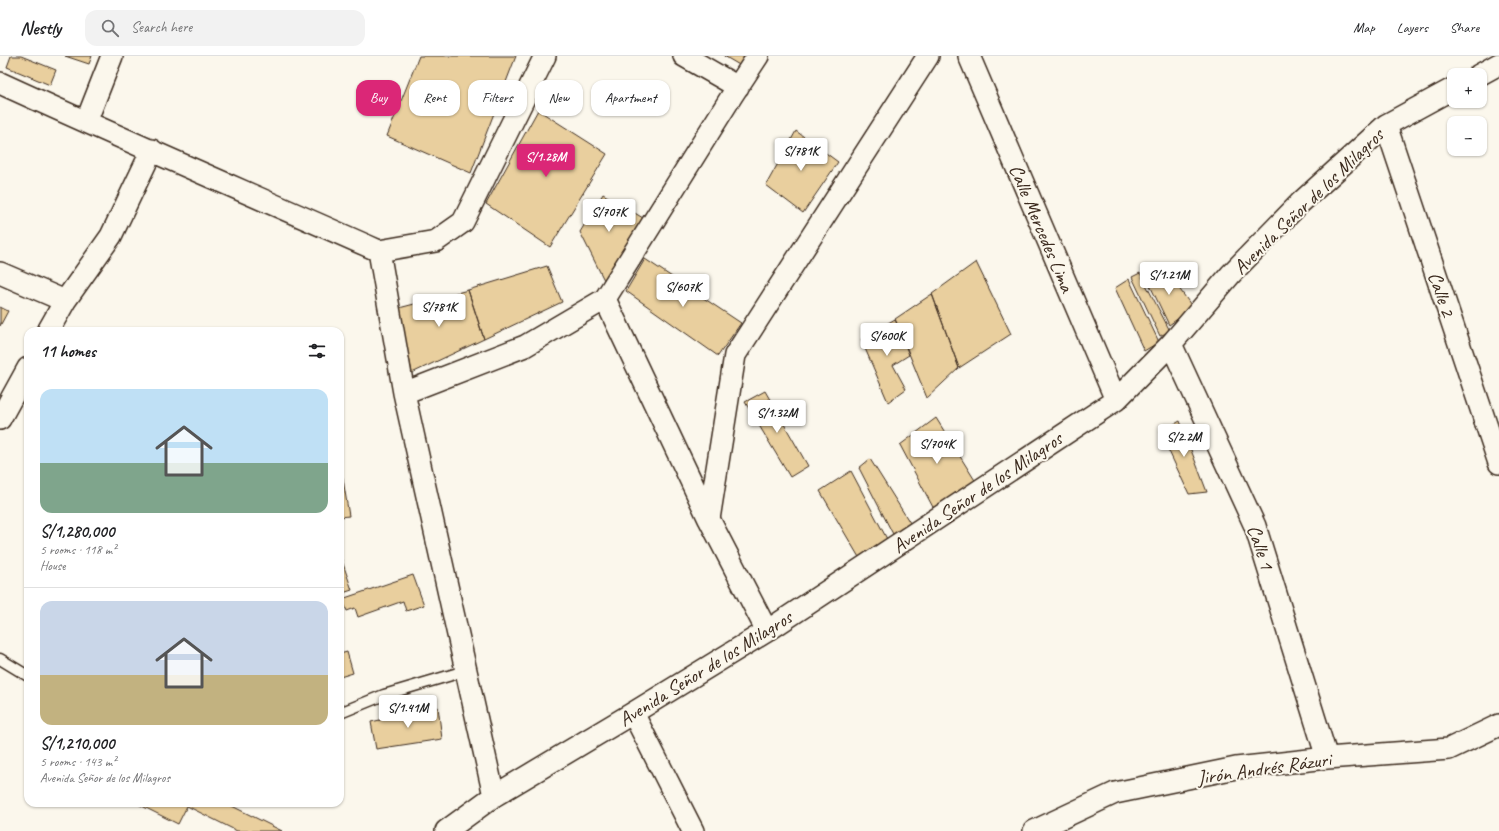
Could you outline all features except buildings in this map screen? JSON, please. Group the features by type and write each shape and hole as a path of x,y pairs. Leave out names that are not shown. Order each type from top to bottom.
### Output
{"street":[{"path":"86,122 112,56"},
{"path":"0,83 379,251 436,241 462,222 545,56"},
{"path":"684,56 738,87"},
{"path":"404,393 525,346 605,299 758,56"},
{"path":"709,519 735,355 928,56"},
{"name":"Calle Mercedes Lima","path":"969,56 1116,400"},
{"path":"1487,70 1499,64"},
{"name":"Avenida Señor de los Milagros","path":"446,831 494,796 767,631 1116,400 1171,344 1231,274 1300,203 1386,125 1447,92"},
{"name":"Calle 2","path":"1386,125 1499,463"},
{"path":"50,327 65,301 111,236 152,150"},
{"path":"379,251 404,393 494,796"},
{"path":"0,273 65,301"},
{"path":"605,299 709,519 767,631"},
{"name":"Calle 1","path":"1171,344 1255,526 1327,758"},
{"path":"0,419 24,375"},
{"path":"633,713 693,831"},
{"name":"Jirón Andrés Rázuri","path":"1034,831 1115,793 1236,768 1327,758 1449,749 1499,725"}],"lane":[{"path":"0,659 24,674"},
{"path":"344,711 384,695 465,671"}]}
